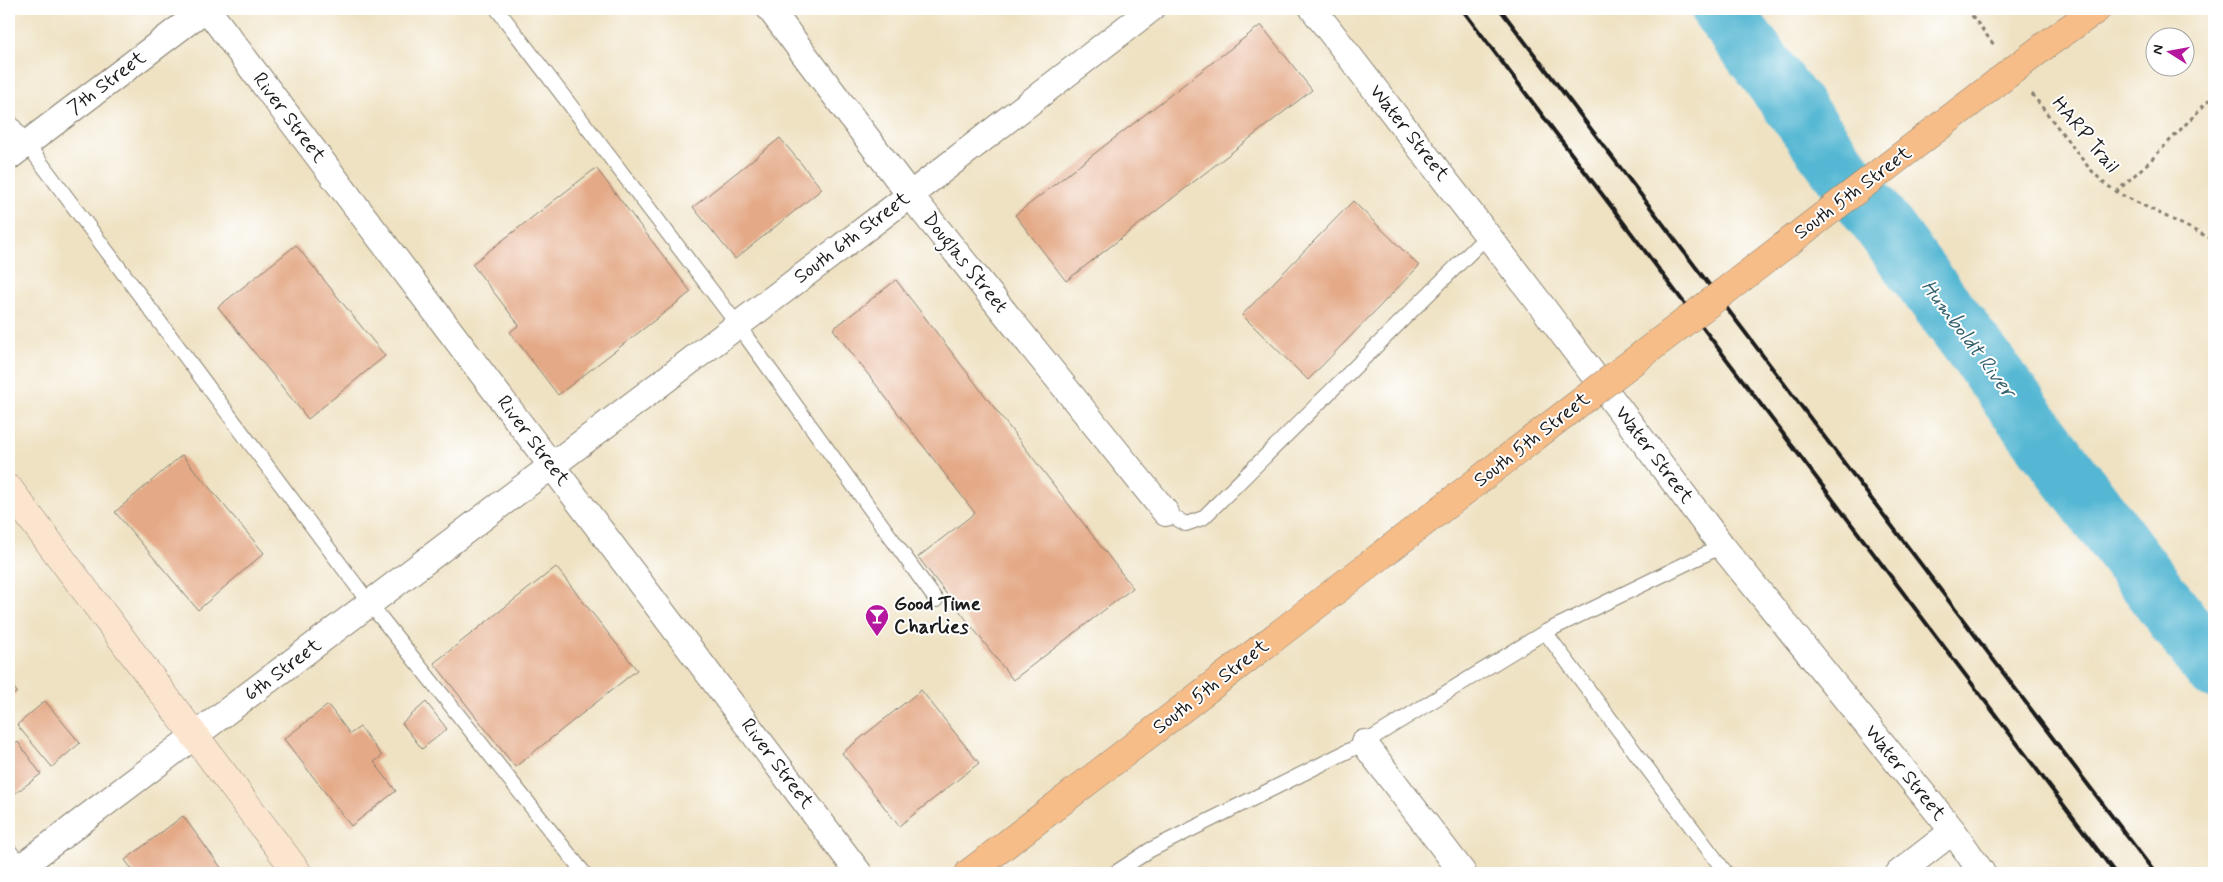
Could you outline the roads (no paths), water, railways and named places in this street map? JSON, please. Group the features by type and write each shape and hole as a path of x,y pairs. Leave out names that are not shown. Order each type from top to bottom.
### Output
{"main road":[{"name":"South 5th Street","path":"969,873 2047,44 2097,9"}],"street":[{"name":"7th Street","path":"18,151 206,9"},
{"name":"River Street","path":"206,9 859,873"},
{"name":"Douglas Street","path":"770,9 910,195 1166,513"},
{"name":"South 6th Street","path":"552,466 737,324 910,195 1151,9"},
{"name":"Water Street","path":"1312,9 1488,235 1722,546 1953,831 1982,873"},
{"name":"6th Street","path":"18,866 195,737 552,466"},
{"path":"9,490 298,873"},
{"path":"1364,743 1463,873"},
{"path":"1899,873 1953,831"}],"lane":[{"path":"497,9 737,324 936,600"},
{"path":"9,120 18,151 370,604 584,873"},
{"path":"1166,513 1186,524 1203,518 1488,235"},
{"path":"1115,873 1150,850 1364,743 1546,632 1722,546"},
{"path":"1546,632 1726,873"}],"waterway":[{"name":"Humboldt River","path":"1721,9 2214,669"}],"railway":[{"path":"1462,9 2115,873"},
{"path":"1500,9 2155,873"}],"place":[{"name":"Good Time Charlies","path":"877,637"}]}
